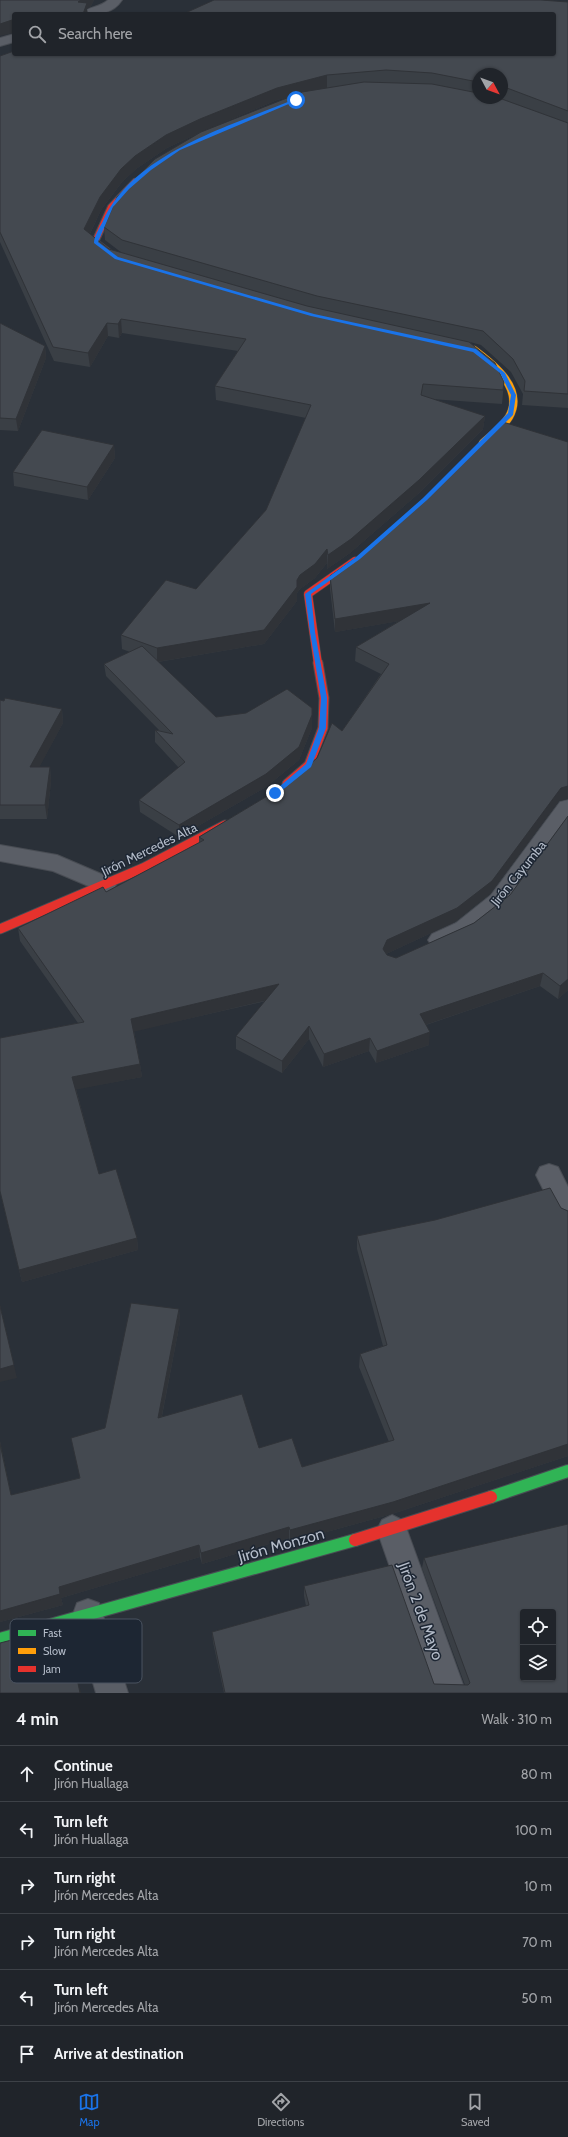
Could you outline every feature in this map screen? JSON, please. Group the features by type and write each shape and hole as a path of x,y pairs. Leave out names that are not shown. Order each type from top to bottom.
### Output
{"street":[{"path":"94,12 107,8 116,0"},
{"path":"0,42 12,39"},
{"path":"124,261 116,258 95,242 111,206 144,174"},
{"path":"468,349 475,350 502,373 513,395 511,414 478,448"},
{"path":"281,789 309,766 322,728 324,698 312,632 308,594 364,553"},
{"name":"Jirón Cayumba","path":"423,948 464,929 499,901 568,808"},
{"name":"Jirón Mercedes Alta","path":"0,929 105,885 204,837 230,821"},
{"path":"0,853 57,862 105,885"},
{"path":"550,1175 568,1213"},
{"name":"Jirón Monzon","path":"70,1619 392,1530 568,1472"},
{"name":"Jirón 2 de Mayo","path":"392,1530 450,1693"},
{"path":"88,1614 90,1619"},
{"name":"Jirón Monzon","path":"0,1639 10,1636"},
{"path":"109,1683 112,1693"}],"building":[{"path":"0,0 81,0 78,2 87,3 84,12 12,12 12,20 0,24"},
{"path":"214,0 541,0 568,2 568,111 508,88 508,68 472,68 472,81 432,73 386,70 327,75 277,88 200,119 166,135 135,156 121,169 100,197 84,229 109,249 307,306 469,342 495,363 504,382 503,390 423,384 421,395 485,416 419,480 351,539 328,555 327,549 315,564 300,575 297,580 297,587 264,630 157,648 121,635 166,580 196,589 266,510 311,405 215,386 246,339 121,319 118,324 107,323 88,353 53,347 0,232 0,56 12,52 12,56 556,56 556,12 187,12"},
{"path":"364,82 432,84 472,92 472,104 508,104 508,101 568,123 568,394 524,391 525,381 513,359 483,331 317,296 122,240 104,227 117,197 155,159 201,132 302,92"},
{"path":"0,323 45,346 16,419 0,418"},
{"path":"503,422 568,442 568,786 561,788 492,881 457,908 387,940 383,949 387,955 396,958 474,923 510,895 568,816 568,979 560,986 543,973 420,1014 430,1032 377,1051 370,1038 324,1054 309,1026 282,1061 236,1036 279,984 131,1019 140,1064 72,1077 99,1174 116,1169 137,1238 19,1270 0,1191 0,1038 84,1022 18,928 103,887 106,892 204,840 199,837 284,786 317,758 332,723 342,731 389,664 356,647 430,603 335,619 330,576 367,550 433,491"},
{"path":"42,430 114,445 87,487 13,472"},
{"path":"142,646 216,717 246,713 287,689 312,708 312,715 299,747 266,774 179,825 139,800 185,762 155,730 173,734 104,664"},
{"path":"5,698 62,709 30,767 50,767 45,805 0,805 0,700 4,701"},
{"path":"550,1188 561,1208 568,1211 568,1444 393,1502 290,1530 289,1527 201,1553 199,1545 59,1587 60,1594 0,1611 0,1444 11,1495 80,1478 71,1438 105,1428 131,1303 179,1309 158,1418 242,1394 259,1448 292,1438 302,1467 394,1440 360,1354 387,1345 357,1236 435,1220"},
{"path":"0,1306 14,1365 0,1369"},
{"path":"568,1524 568,1693 225,1693 212,1632 309,1605 304,1586 392,1565 434,1684 468,1685 470,1683 424,1558"},
{"path":"10,1640 10,1683 78,1683 80,1693 0,1693 0,1643"}],"traffic: fast":[{"path":"491,1497 568,1471"},
{"path":"72,1619 355,1540"},
{"path":"0,1639 10,1636"}],"traffic: slow":[{"path":"474,350 498,370 511,388 514,397 513,407 509,417 500,428 483,443"}],"traffic: jam":[{"path":"116,258 95,242 111,207 135,182"},
{"path":"287,784 309,765 323,728 324,698 312,632 308,594 355,561"},
{"path":"0,929 143,868 225,825"},
{"path":"355,1540 491,1497"}],"route":[{"path":"275,793 309,766 322,728 324,698 312,632 308,594 358,558 425,499 489,438 511,414 513,395 502,373 475,350 313,315 116,258 95,242 111,206 149,169 178,149 296,100"}]}
